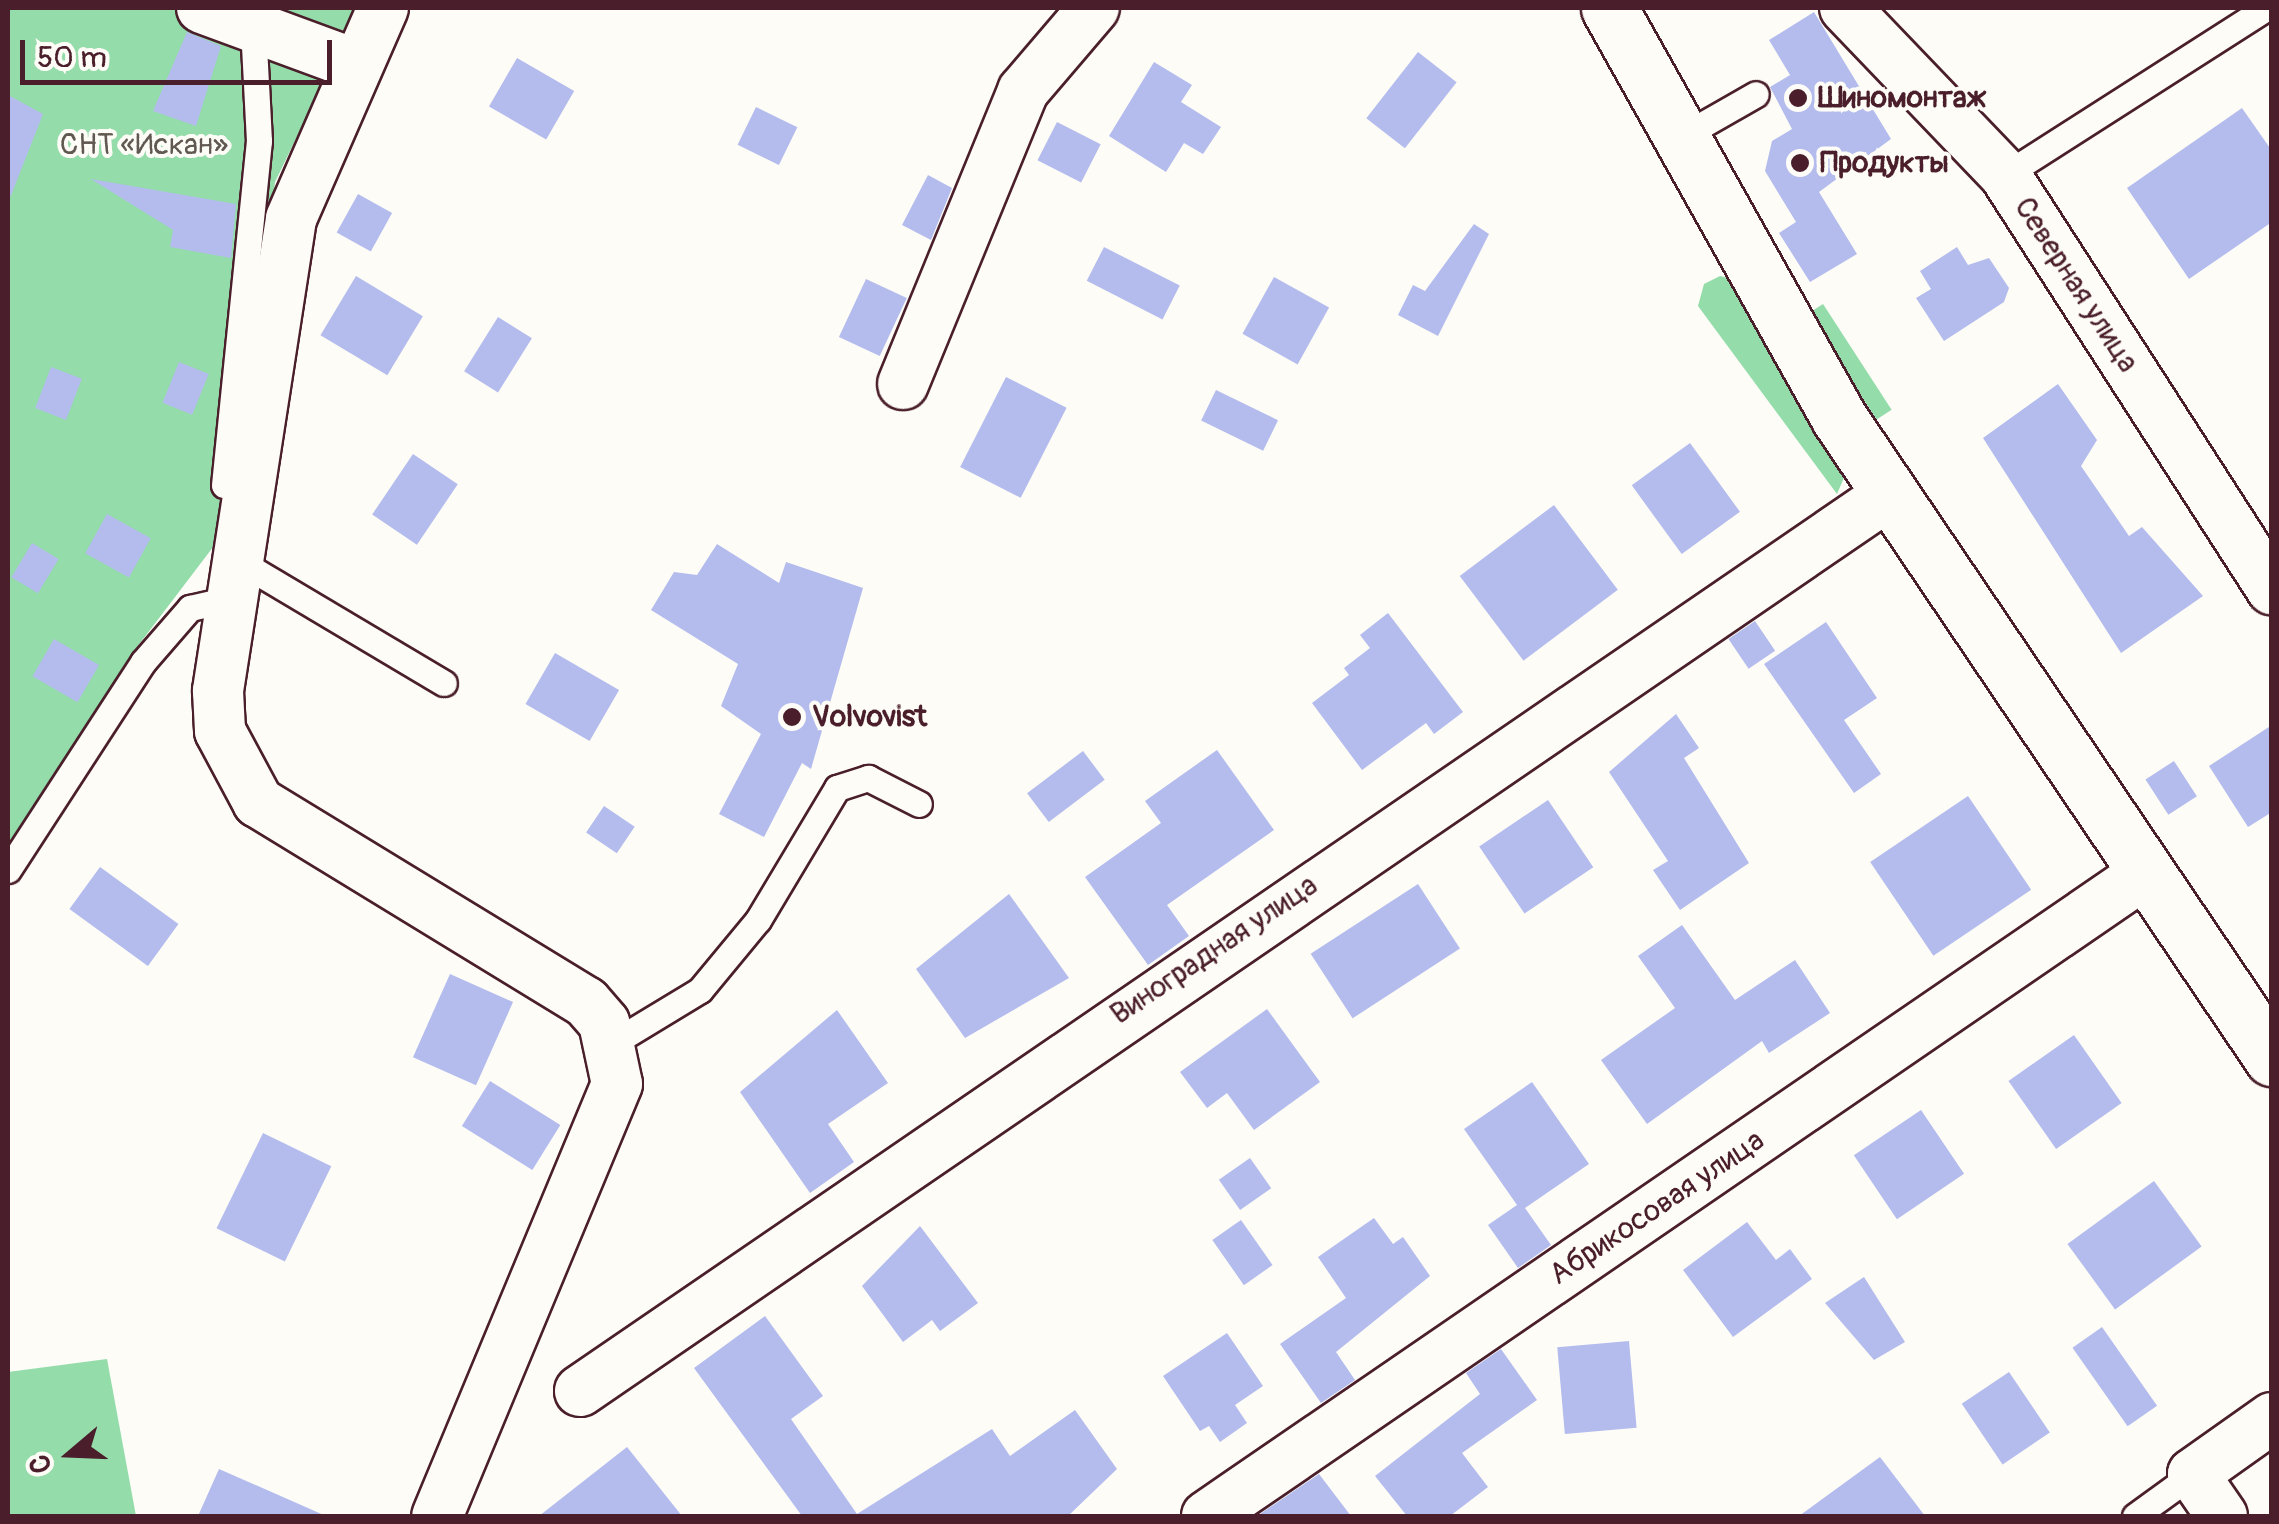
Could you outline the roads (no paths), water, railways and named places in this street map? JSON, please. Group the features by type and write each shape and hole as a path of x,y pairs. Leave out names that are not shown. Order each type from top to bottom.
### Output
{"street":[{"path":"202,8 342,60"},
{"path":"383,8 342,60 291,218 237,580 220,731 258,802 586,1002 611,1044 618,1084 437,1516"},
{"path":"904,384 1023,91 1094,8"},
{"path":"1609,8 1681,137 1871,506 2126,886 2272,1058"},
{"name":"Северная улица","path":"1844,8 2006,175 2272,590"},
{"name":"Виноградная улица","path":"580,1392 1871,506"},
{"name":"Абрикосовая улица","path":"1207,1516 2126,886"},
{"path":"2222,1516 2194,1474 2272,1418"}],"lane":[{"path":"2006,175 2266,8"},
{"path":"224,485 259,142 253,26"},
{"path":"1681,137 1756,94"},
{"path":"8,870 143,662 190,608 237,580 444,683"},
{"path":"611,1044 700,990 758,920 836,788 868,778 919,804"},
{"path":"2135,1516 2194,1474"}],"place":[{"name":"Шиномонтаж","path":"1798,98"},
{"name":"Продукты","path":"1800,163"},
{"name":"Volvovist","path":"792,717"}],"park label":[{"name":"СНТ «Искан»","path":"144,145"}]}
